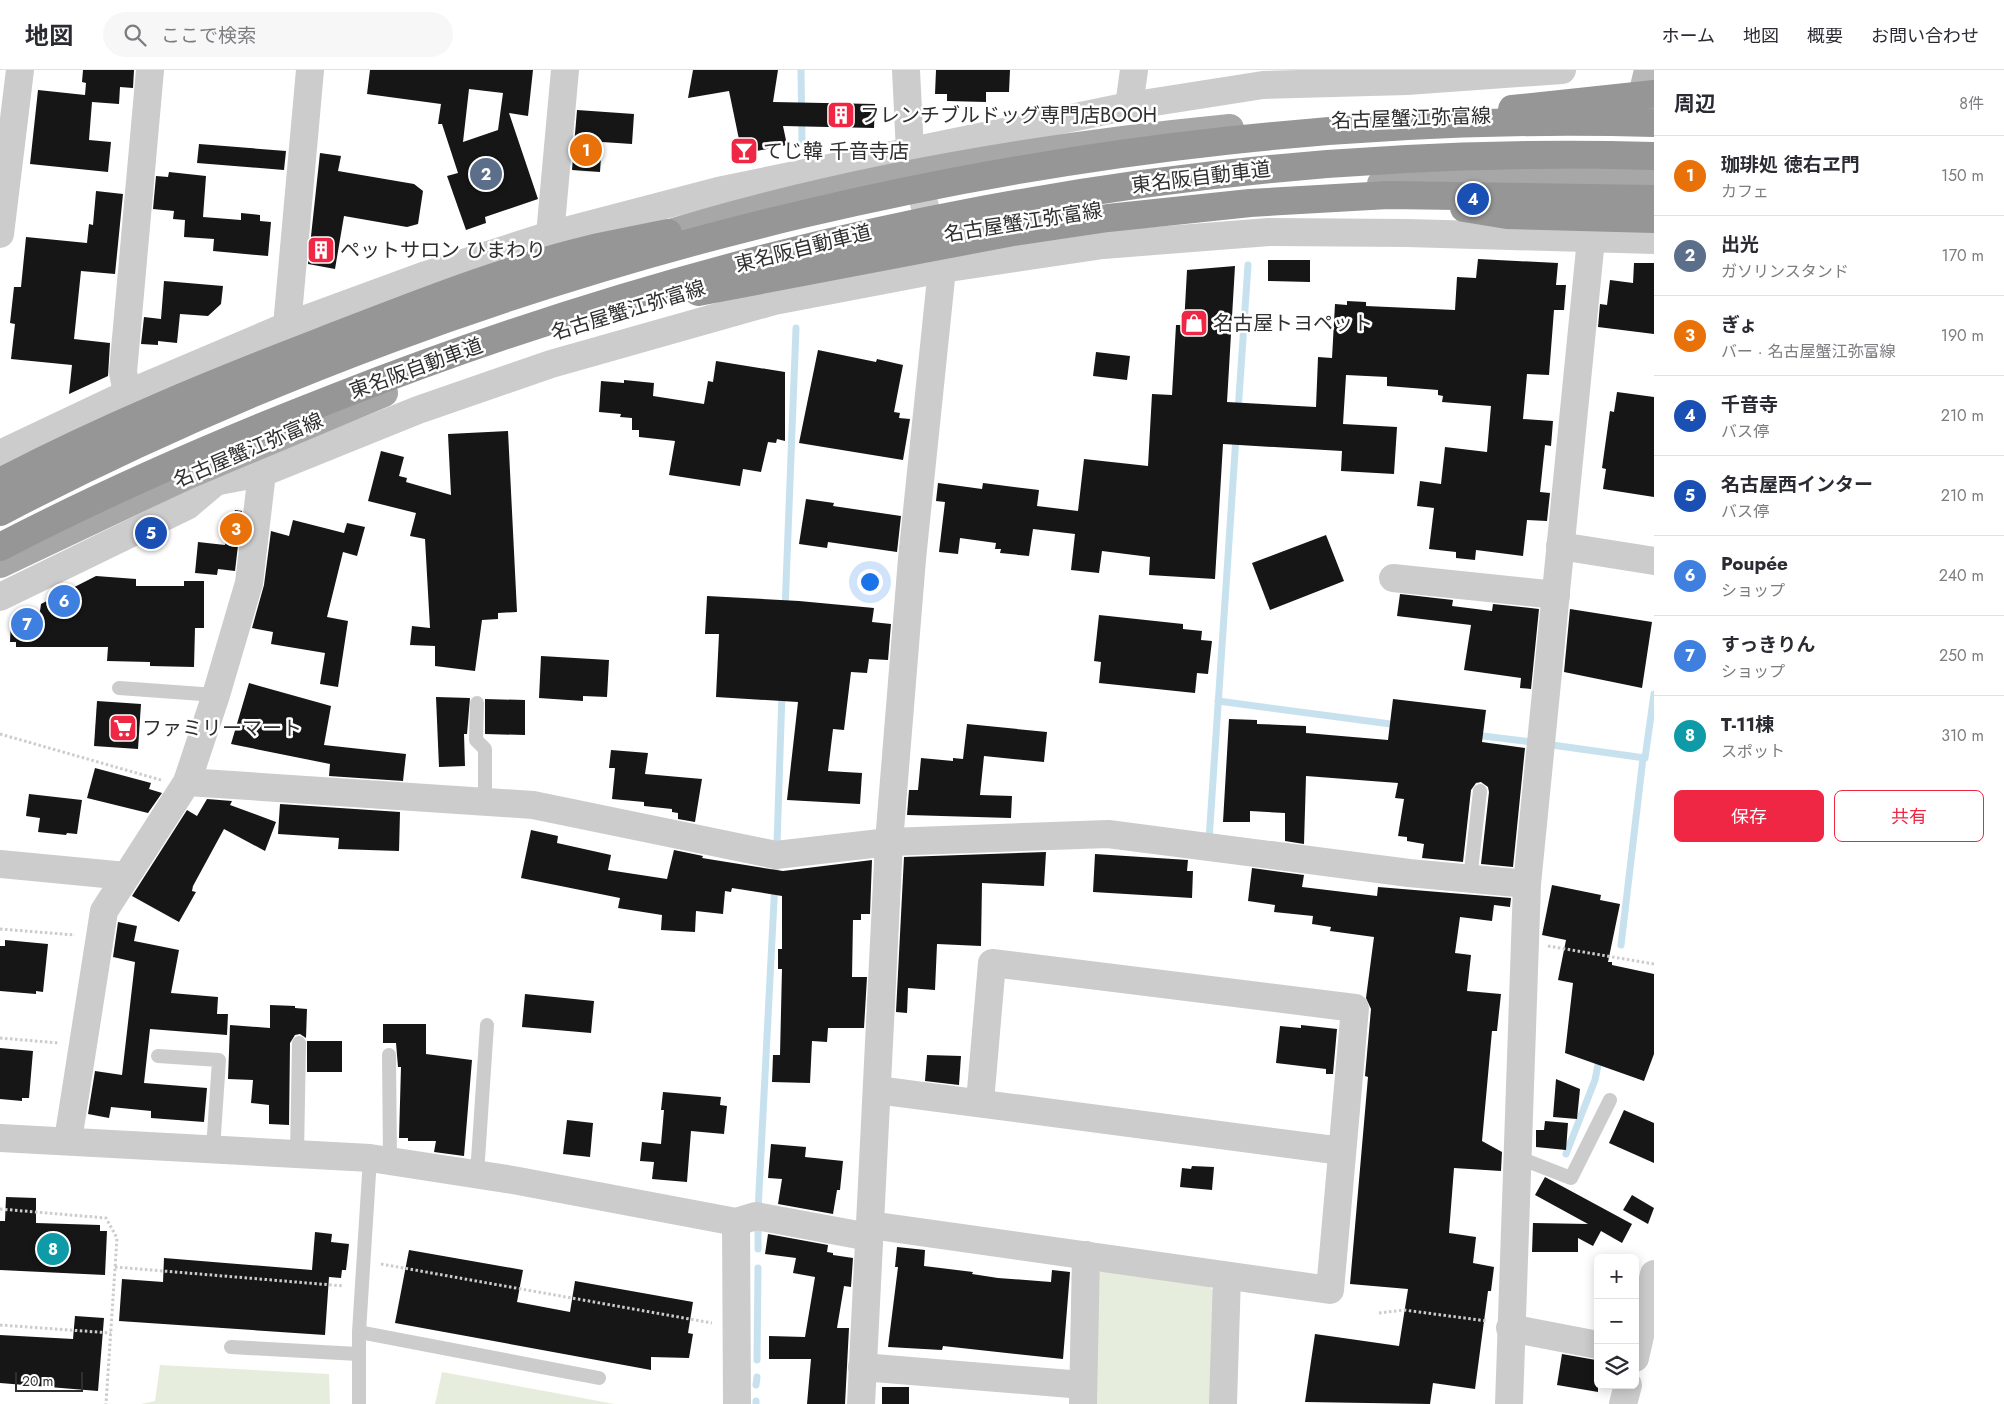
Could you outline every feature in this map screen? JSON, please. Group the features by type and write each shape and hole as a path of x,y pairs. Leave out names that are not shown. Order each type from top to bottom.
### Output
{"highway":[{"name":"東名阪自動車道","path":"0,512 141,442 241,397 445,320 538,288 624,262 814,212 987,175 1088,158 1562,103 1650,109"},
{"name":"東名阪自動車道","path":"0,547 158,470 294,414 464,349 637,293 726,267 912,223 1102,188 1290,166 1496,156 1654,156"},
{"path":"1388,195 1508,216 1654,219"},
{"path":"464,349 556,324 729,286 1013,232 1108,218 1250,203 1388,195 1654,199"},
{"path":"0,482 138,416 256,366 519,270 593,248 668,233"}],"main road":[{"name":"名古屋蟹江弥富線","path":"0,496 134,429 348,341 465,298 668,233 813,196 912,163 1267,124 1371,118 1650,109"},
{"name":"名古屋蟹江弥富線","path":"0,564 257,445 368,399 483,356 642,302 816,260 933,236 1157,201 1291,188 1440,181 1607,181 1654,183"}],"street":[{"path":"0,234 20,70"},
{"path":"127,394 123,372 150,70"},
{"path":"287,326 310,70"},
{"path":"550,235 565,70"},
{"path":"860,1404 889,842 910,578 942,270 912,163 906,70"},
{"path":"1129,106 1134,70"},
{"path":"0,454 127,394 287,326 426,275 550,235 718,192 750,185 912,163 1129,106 1196,95 1262,77 1562,70"},
{"path":"1648,70 1650,109"},
{"path":"1136,137 1196,95"},
{"path":"1509,1404 1510,1326 1527,884 1591,239 1607,181"},
{"path":"750,185 813,196"},
{"path":"1291,188 1407,233"},
{"path":"668,233 718,192"},
{"path":"219,480 262,473 418,410 551,364 774,301 942,270 1093,246 1174,238 1269,232 1407,233 1654,240"},
{"path":"0,597 129,532 187,506 257,445"},
{"path":"68,1140 104,911 187,782 216,695 249,583 262,473"},
{"path":"40,544 84,540 129,532"},
{"path":"1560,546 1654,561"},
{"path":"1393,578 1556,594"},
{"path":"187,782 533,805 776,856 889,842 1108,834 1409,874 1527,884"},
{"path":"0,864 126,876"},
{"path":"0,1138 68,1140 380,1160 477,1174 736,1222 756,1216 1086,1256 1330,1290 1355,1008 992,963 980,1102"},
{"path":"877,1090 1342,1150"},
{"path":"736,1222 737,1404"},
{"path":"862,1367 1083,1395 1086,1256"},
{"path":"1640,1354 1654,1274"},
{"path":"1223,1404 1227,1276"},
{"path":"1510,1326 1594,1344"},
{"path":"1623,1404 1627,1389"}],"lane":[{"path":"118,688 216,695"},
{"path":"477,703 476,740 485,749 485,802"},
{"path":"1470,879 1480,791"},
{"path":"477,1174 487,1025"},
{"path":"297,1154 299,1043"},
{"path":"360,1404 358,1354 363,1260 380,1160 389,1055"},
{"path":"158,1056 219,1060 213,1149"},
{"path":"1517,1157 1571,1178 1610,1100"},
{"path":"359,1332 599,1378"},
{"path":"231,1347 358,1354"}],"path":[{"path":"0,734 166,781 187,782"},
{"path":"0,929 83,935"},
{"path":"1525,942 1654,964"},
{"path":"0,1038 68,1043"},
{"path":"0,1209 106,1218 117,1238 106,1404"},
{"path":"363,1260 722,1325"},
{"path":"115,1267 361,1287"},
{"path":"1379,1313 1404,1310 1510,1326"},
{"path":"0,1325 111,1333"}],"green space":[{"path":"1104,1269 1208,1285 1214,1291 1212,1404 1092,1404 1094,1277"},
{"path":"160,1365 329,1374 330,1404 141,1404 155,1401"},
{"path":"442,1372 615,1404 435,1404"}],"building":[{"path":"83,70 134,70 133,88 120,87 119,104 92,102 89,140 111,142 108,172 30,164 38,90 85,95 86,83 82,82"},
{"path":"370,70 533,70 528,116 509,113 538,199 485,217 486,223 466,230 447,176 458,173 442,124 438,124 441,104 367,94","holes":["469,89 503,93 498,130 463,142"]},
{"path":"693,70 778,70 773,102 875,104 874,128 783,126 787,145 742,154 729,91 688,98"},
{"path":"936,70 1010,70 1009,92 986,92 986,102 947,101 947,94 935,94"},
{"path":"577,110 634,114 632,144 602,142 600,172 572,170"},
{"path":"199,144 286,151 284,170 197,163"},
{"path":"320,153 341,156 338,171 414,184 423,191 418,224 407,227 344,216 335,269 308,264"},
{"path":"169,172 206,176 203,217 241,220 241,213 260,215 260,221 271,222 268,256 213,251 214,239 184,237 185,220 173,219 174,211 153,209 156,176 168,177"},
{"path":"96,191 123,194 115,274 81,271 74,339 110,343 108,376 69,394 72,365 11,359 15,324 10,323 14,287 21,287 26,237 87,243 89,224 93,225"},
{"path":"1478,259 1558,263 1556,285 1566,285 1564,310 1554,310 1549,375 1527,374 1523,419 1553,421 1551,446 1545,445 1540,492 1550,493 1547,521 1527,520 1523,556 1476,550 1475,560 1456,558 1456,552 1429,549 1434,508 1417,506 1420,481 1441,484 1445,447 1487,452 1491,406 1442,402 1443,396 1438,395 1438,390 1387,386 1387,377 1346,375 1343,424 1397,427 1394,474 1341,471 1342,451 1223,444 1215,579 1149,575 1150,557 1102,551 1099,573 1071,570 1075,534 1033,529 1029,556 1000,553 1001,549 995,549 996,543 960,538 958,554 939,552 945,502 936,501 938,483 982,489 983,483 1039,490 1037,506 1078,511 1084,459 1148,466 1152,394 1172,395 1176,325 1184,325 1187,270 1235,266 1227,402 1316,407 1318,357 1332,358 1335,304 1347,305 1347,301 1366,302 1366,306 1455,310 1457,277 1476,278"},
{"path":"1268,260 1310,260 1310,282 1268,281"},
{"path":"1634,263 1654,263 1654,334 1598,327 1600,304 1607,305 1610,280 1633,283"},
{"path":"164,281 223,286 221,304 208,316 180,314 177,343 158,341 158,345 141,344 144,317 161,319"},
{"path":"818,350 876,362 877,359 903,365 894,412 900,413 899,418 910,419 903,460 799,443"},
{"path":"1096,352 1130,356 1127,380 1093,376"},
{"path":"716,361 785,372 785,441 777,439 776,443 768,442 761,472 743,469 740,486 669,475 675,441 639,437 639,430 632,430 632,418 620,417 621,414 599,412 601,381 624,383 624,380 654,383 653,396 704,404 708,381 713,382"},
{"path":"1617,392 1654,397 1654,497 1603,489 1606,469 1602,468 1610,411 1614,412"},
{"path":"508,431 517,612 498,613 498,619 482,620 475,671 435,666 435,646 410,645 412,626 430,628 425,539 410,536 416,513 368,501 381,451 404,457 399,476 407,478 406,482 451,495 448,434"},
{"path":"806,499 834,503 833,506 901,516 897,552 828,542 827,548 799,544"},
{"path":"235,510 242,511 235,571 218,569 217,575 195,573 198,542 225,545 229,524 232,525"},
{"path":"293,520 344,533 347,523 365,527 357,556 343,552 327,617 348,621 338,687 320,684 325,653 271,644 273,632 252,628 264,585 271,531 289,536"},
{"path":"1326,535 1344,581 1270,610 1252,563"},
{"path":"96,576 136,579 136,586 184,586 184,581 204,581 204,628 195,628 194,667 150,666 150,662 107,661 108,647 16,647 16,642 10,642 11,619 17,619 17,616 26,616 26,611 40,611 41,604"},
{"path":"1400,594 1453,600 1452,606 1492,611 1493,604 1539,609 1531,689 1520,688 1521,678 1464,670 1471,625 1397,616"},
{"path":"707,596 799,601 874,608 872,622 891,624 888,660 869,659 867,673 851,672 844,730 833,729 828,771 862,773 860,804 787,800 798,702 716,697 719,634 705,634"},
{"path":"1570,609 1652,622 1642,688 1564,672"},
{"path":"1099,615 1183,624 1183,629 1202,631 1201,640 1212,641 1208,674 1197,673 1195,693 1099,683 1101,662 1094,661"},
{"path":"541,656 609,660 607,697 583,696 583,701 539,698"},
{"path":"249,683 331,706 324,745 406,754 403,781 329,776 330,764 231,744"},
{"path":"436,697 470,698 467,734 464,734 465,766 439,767"},
{"path":"485,699 525,700 525,735 485,734"},
{"path":"1393,699 1486,710 1482,742 1525,748 1513,867 1481,864 1489,792 1488,787 1481,782 1476,783 1471,790 1463,862 1422,858 1424,844 1407,841 1407,837 1398,836 1404,799 1395,798 1398,783 1306,776 1304,844 1285,841 1285,813 1250,811 1250,822 1223,822 1229,719 1257,720 1257,724 1306,726 1306,733 1388,740"},
{"path":"97,701 141,704 138,749 94,746"},
{"path":"967,724 1047,732 1044,762 984,756 980,795 1012,796 1011,818 907,815 909,790 918,790 921,758 953,761 953,758 963,759"},
{"path":"611,750 648,753 645,774 702,779 695,822 678,819 678,813 672,812 672,809 644,806 644,802 612,799 615,768 609,768"},
{"path":"95,768 151,783 149,789 162,793 148,813 87,798"},
{"path":"29,794 82,800 77,834 67,833 66,835 38,832 40,818 26,816"},
{"path":"207,799 232,801 230,805 276,822 265,851 224,829 193,886 192,891 196,892 179,922 132,896 187,810 197,816"},
{"path":"280,804 400,812 399,851 338,849 339,838 278,834"},
{"path":"531,830 558,836 557,843 611,855 608,870 667,879 674,850 703,856 702,858 783,871 872,860 870,914 861,914 861,920 853,920 852,977 867,977 864,1028 828,1028 827,1042 812,1041 810,1083 772,1082 773,1055 780,1055 782,969 778,969 778,949 782,949 782,896 732,888 731,892 725,891 723,914 696,911 695,932 661,930 662,915 618,908 620,898 521,878"},
{"path":"1046,852 1044,886 982,883 981,946 937,944 935,990 908,988 907,1013 896,1012 904,857"},
{"path":"1095,854 1188,860 1187,871 1193,871 1192,898 1093,892"},
{"path":"1252,868 1304,875 1302,887 1377,896 1378,887 1511,898 1510,907 1494,905 1492,921 1460,917 1455,953 1471,955 1467,991 1501,994 1497,1031 1492,1031 1482,1141 1502,1152 1501,1171 1454,1168 1449,1233 1476,1237 1473,1263 1494,1267 1491,1291 1488,1291 1475,1389 1433,1383 1430,1404 1305,1402 1315,1334 1399,1346 1408,1289 1350,1284 1368,1077 1365,1076 1371,1009 1366,998 1374,937 1330,931 1331,927 1312,924 1313,916 1274,912 1275,905 1248,901"},
{"path":"1552,885 1601,895 1600,900 1620,904 1608,962 1612,962 1612,965 1654,974 1654,1054 1644,1081 1565,1053 1573,983 1558,980 1566,940 1542,935"},
{"path":"118,922 137,926 134,941 179,950 171,993 218,997 217,1014 228,1014 227,1035 150,1029 144,1083 207,1088 204,1122 151,1118 151,1111 111,1107 109,1118 88,1114 95,1071 122,1075 135,962 113,957"},
{"path":"5,940 48,944 43,992 36,991 36,994 0,991 0,946 5,946"},
{"path":"525,994 594,1001 591,1033 522,1027"},
{"path":"270,1005 295,1006 295,1008 307,1009 306,1038 300,1034 295,1035 290,1043 289,1125 269,1124 269,1105 251,1103 253,1080 228,1079 230,1025 270,1028"},
{"path":"383,1024 426,1024 426,1054 472,1060 464,1156 434,1152 436,1141 408,1141 408,1138 399,1138 401,1067 398,1067 396,1043 383,1043"},
{"path":"1301,1025 1337,1029 1333,1074 1326,1074 1326,1069 1276,1063 1280,1026 1301,1028"},
{"path":"307,1041 342,1041 342,1072 307,1072"},
{"path":"0,1048 33,1051 29,1098 22,1098 22,1101 0,1099"},
{"path":"927,1055 961,1056 959,1085 925,1081"},
{"path":"1556,1079 1580,1089 1577,1119 1553,1117"},
{"path":"663,1092 721,1097 720,1105 727,1106 724,1134 691,1131 687,1182 652,1179 654,1162 640,1161 642,1142 661,1144 664,1110 661,1110"},
{"path":"1624,1110 1654,1123 1654,1163 1609,1143"},
{"path":"567,1120 593,1123 590,1157 563,1154"},
{"path":"1545,1121 1568,1123 1566,1150 1536,1147 1536,1130 1544,1130"},
{"path":"771,1144 806,1147 805,1157 843,1161 840,1190 837,1190 833,1214 778,1204 782,1179 768,1178"},
{"path":"1192,1166 1214,1167 1212,1190 1180,1187 1182,1168 1191,1169"},
{"path":"1545,1177 1632,1224 1622,1243 1601,1231 1593,1246 1578,1238 1578,1252 1532,1252 1533,1223 1588,1224 1535,1195"},
{"path":"1632,1195 1654,1208 1648,1224 1623,1210"},
{"path":"6,1197 36,1198 36,1223 100,1225 100,1231 107,1231 105,1275 0,1270 0,1221 5,1221"},
{"path":"315,1232 332,1234 331,1242 349,1244 346,1270 342,1270 341,1278 329,1277 325,1335 119,1321 122,1279 163,1282 164,1258 312,1270"},
{"path":"768,1234 828,1245 827,1252 833,1253 833,1255 853,1258 851,1287 844,1286 837,1328 849,1328 845,1404 807,1404 811,1359 769,1359 769,1336 805,1337 815,1277 793,1273 796,1258 765,1254"},
{"path":"897,1247 925,1250 924,1266 973,1272 972,1274 998,1278 1051,1282 1052,1270 1070,1272 1063,1359 943,1346 942,1350 888,1347 898,1267 895,1267"},
{"path":"409,1250 523,1270 517,1302 570,1312 575,1281 693,1302 688,1333 693,1334 689,1358 651,1357 651,1370 395,1323"},
{"path":"75,1316 104,1318 98,1391 0,1383 0,1335 73,1339"},
{"path":"1562,1354 1594,1360 1594,1389 1598,1389 1598,1392 1557,1385"},
{"path":"882,1387 909,1387 909,1404 882,1404"}],"waterway":[{"path":"801,70 802,142"},
{"path":"1238,412 1248,265"},
{"path":"785,610 796,328"},
{"path":"1209,840 1236,437"},
{"path":"777,844 782,693"},
{"path":"1552,745 1645,758 1654,694"},
{"path":"1218,701 1398,725"},
{"path":"1475,735 1532,742"},
{"path":"1621,945 1643,758"},
{"path":"758,1211 776,862"},
{"path":"1566,1154 1595,1080 1600,1055"},
{"path":"758,1222 758,1249"},
{"path":"757,1360 758,1268"},
{"path":"756,1385 757,1377"}],"place":[{"name":"フレンチブルドッグ専門店BOOH","path":"841,115"},
{"name":"珈琲処 徳右ヱ門","path":"586,150"},
{"name":"てじ韓 千音寺店","path":"744,151"},
{"name":"出光","path":"486,174"},
{"name":"千音寺","path":"1473,199"},
{"name":"ペットサロン ひまわり","path":"321,250"},
{"name":"名古屋トヨペット","path":"1194,323"},
{"name":"ぎょ","path":"236,529"},
{"name":"名古屋西インター","path":"151,533"},
{"name":"Poupée","path":"64,601"},
{"name":"すっきりん","path":"27,624"},
{"name":"ファミリーマート","path":"123,728"},
{"name":"T-11棟","path":"53,1249"}]}
